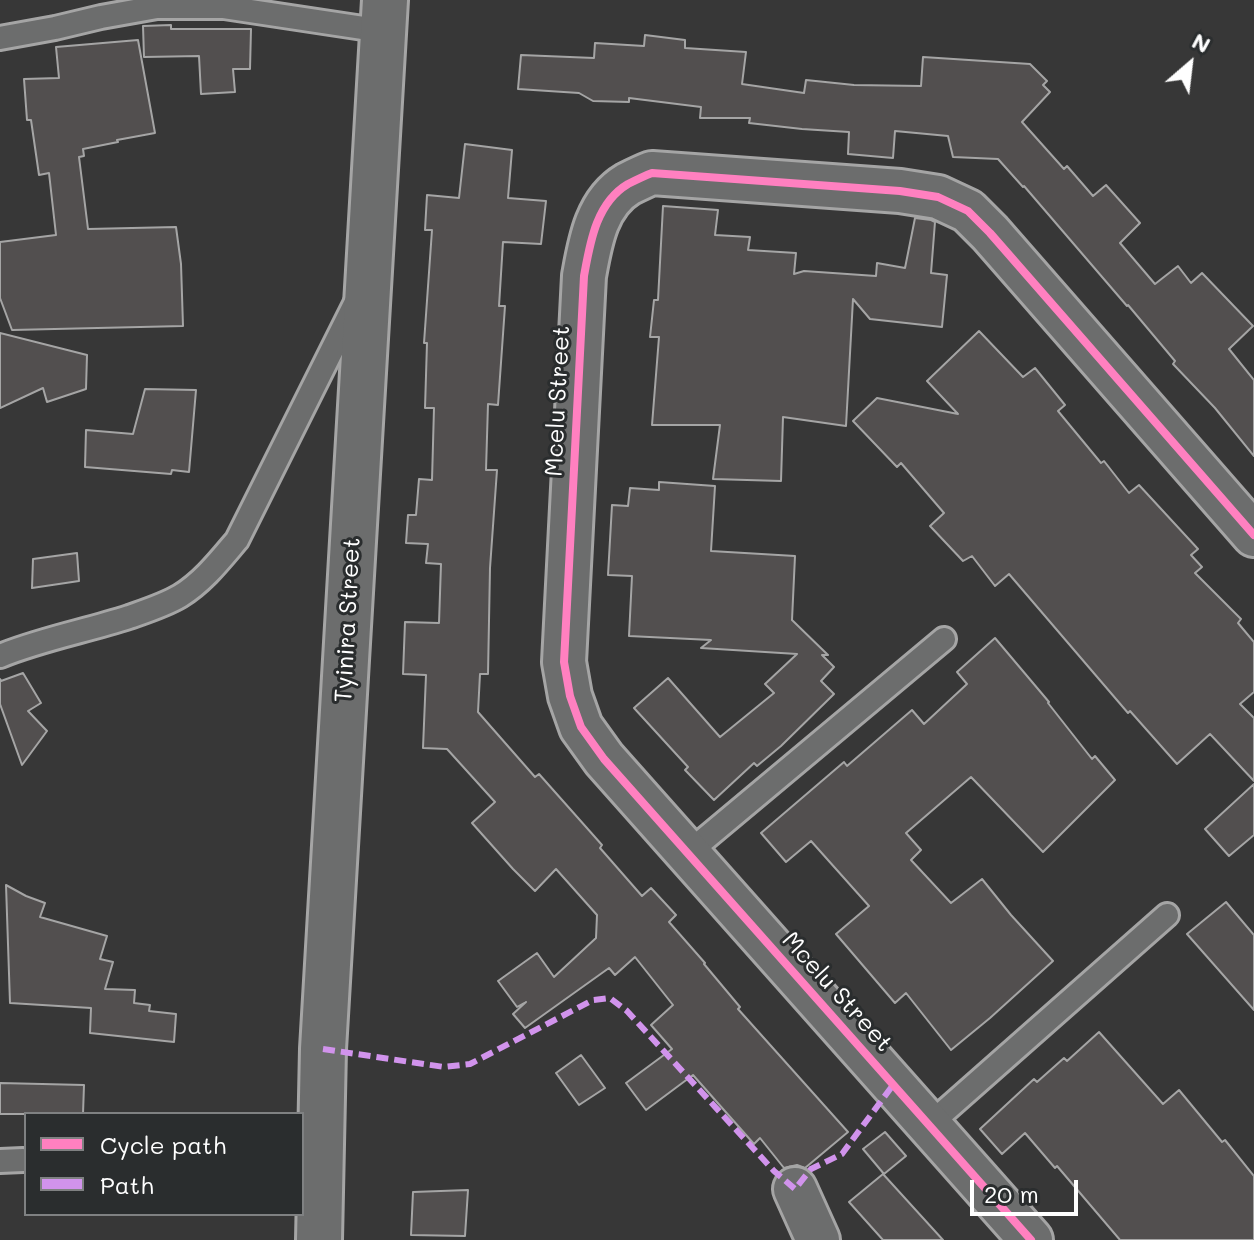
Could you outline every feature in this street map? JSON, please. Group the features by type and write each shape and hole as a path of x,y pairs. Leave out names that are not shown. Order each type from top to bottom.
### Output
{"street":[{"name":"Tyinira Street","path":"319,1240 323,1033 384,16"},
{"name":"Mcelu Street","path":"1031,1240 604,759 581,727 570,696 564,662 584,276 591,237 604,207 625,185 652,173 884,189 938,197 968,211 1254,535"},
{"path":"795,1189 818,1240"}],"lane":[{"path":"0,38 157,7 224,7 384,16"},
{"path":"0,656 21,647 149,610 180,596 208,573 237,540 368,277"},
{"path":"688,853 944,639"},
{"path":"929,1125 1167,915"},
{"path":"0,1161 23,1160"}],"building":[{"path":"171,25 171,29 251,29 250,69 233,69 235,92 201,94 199,56 144,57 143,26"},
{"path":"645,35 685,40 685,48 746,52 742,84 804,93 806,80 854,85 921,86 923,57 1030,64 1047,81 1043,85 1050,92 1022,122 1093,196 1106,185 1140,223 1120,243 1155,284 1178,266 1191,283 1202,273 1253,326 1229,349 1254,380 1254,456 1215,408 1173,364 1175,361 1128,305 998,159 953,157 948,136 895,131 893,158 848,154 849,132 749,123 750,118 700,118 701,107 629,98 629,102 593,101 579,93 518,89 521,55 594,58 595,43 644,46"},
{"path":"138,40 155,133 83,149 84,156 79,157 88,229 176,227 183,326 12,330 0,298 0,242 56,235 49,173 39,175 31,120 27,120 24,79 59,78 56,47"},
{"path":"465,144 512,150 508,198 546,201 541,244 503,242 499,306 505,306 498,405 488,404 486,470 497,470 490,568 488,674 480,674 478,712 535,777 539,774 642,896 651,888 676,915 669,922 740,1007 738,1009 848,1132 805,1168 797,1165 784,1168 760,1138 754,1144 693,1075 646,1110 626,1083 672,1049 651,1025 673,1005 635,957 615,975 609,968 525,1028 513,1014 526,1002 517,1007 498,981 537,953 554,977 596,938 597,915 556,869 535,891 472,823 495,802 447,749 423,748 426,675 403,674 405,622 439,623 441,564 426,563 428,544 406,543 408,515 416,515 419,479 432,480 434,408 425,408 427,343 424,343 432,230 425,230 427,195 459,198"},
{"path":"663,206 718,210 715,235 750,237 748,250 796,253 794,274 804,271 876,276 877,263 905,268 915,218 931,220 935,222 931,273 947,275 942,327 870,319 853,299 846,426 783,417 781,481 713,479 720,425 652,425 659,337 650,337 654,300 658,300"},
{"path":"979,331 1023,377 1035,368 1065,405 1058,411 1101,463 1104,461 1129,493 1139,485 1198,549 1191,555 1202,567 1195,573 1241,619 1238,623 1254,642 1254,692 1240,704 1254,718 1254,781 1210,734 1177,764 1130,711 1128,713 1009,574 995,586 972,556 963,561 930,526 944,513 901,463 897,467 853,421 877,398 958,414 927,381"},
{"path":"0,333 87,355 86,389 47,402 43,388 0,408"},
{"path":"145,389 196,390 189,472 172,470 171,474 85,467 86,430 133,434"},
{"path":"659,482 715,486 711,551 795,556 792,620 828,655 822,655 834,667 821,681 834,694 781,746 757,766 754,763 714,800 634,708 668,678 720,737 774,693 765,684 797,654 701,648 711,640 629,636 632,576 608,575 612,505 628,506 630,488 659,490"},
{"path":"77,553 79,581 32,588 33,559"},
{"path":"995,638 1092,759 1095,756 1115,780 1043,852 971,777 906,833 921,850 911,860 951,903 982,879 1053,961 951,1050 906,993 895,1003 836,934 869,906 811,841 786,862 761,833 844,762 847,766 912,710 924,724 967,684 957,672"},
{"path":"23,673 41,703 28,711 47,731 22,765 0,704 0,679"},
{"path":"1254,784 1254,835 1229,856 1205,829"},
{"path":"6,885 45,903 40,917 107,936 100,959 113,962 105,989 135,990 134,1003 150,1005 149,1011 176,1014 174,1042 90,1033 91,1008 10,1003"},
{"path":"1226,902 1254,935 1254,1010 1187,934"},
{"path":"1099,1032 1163,1104 1179,1090 1254,1176 1254,1240 1120,1240 1025,1133 1002,1154 980,1129 1034,1079 1037,1082 1064,1058 1067,1061"},
{"path":"581,1055 605,1088 579,1105 556,1073"},
{"path":"0,1083 84,1085 83,1112 0,1114"},
{"path":"885,1132 906,1156 884,1174 863,1149"},
{"path":"883,1174 943,1240 883,1240 849,1202"},
{"path":"468,1190 465,1236 411,1235 413,1192"}],"marked path":[{"path":"323,1049 444,1067 470,1064 593,1000 610,998 627,1011 774,1171 795,1189 811,1169 842,1154 893,1085"}],"cycle path":[{"path":"1031,1240 604,759 581,727 570,696 564,662 584,276 596,225 617,192 652,173 900,191 938,197 968,211 1254,535"}]}
